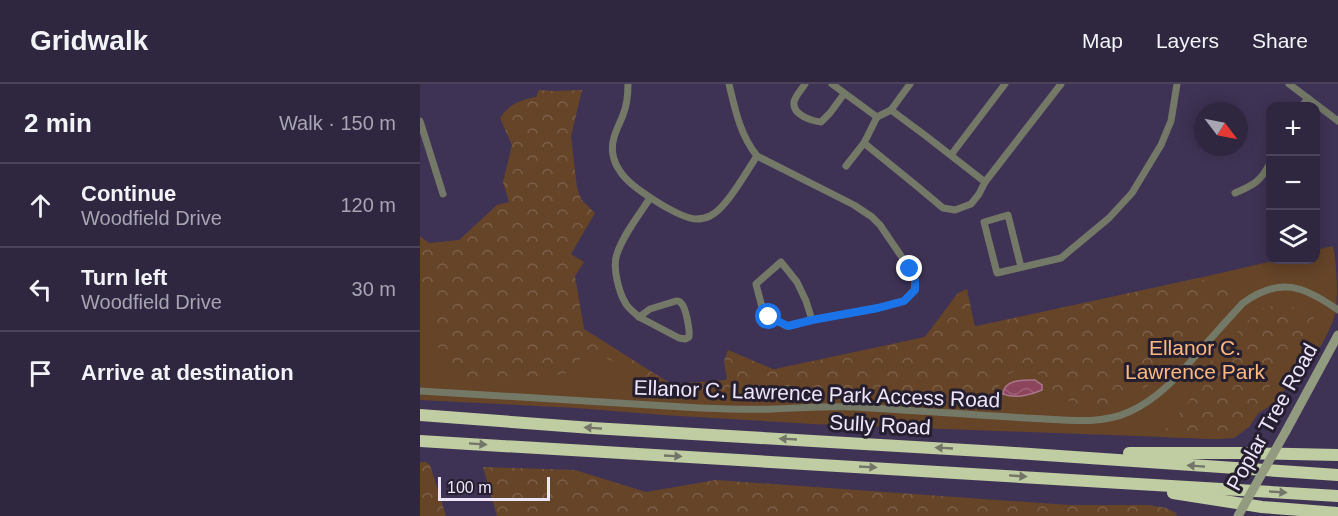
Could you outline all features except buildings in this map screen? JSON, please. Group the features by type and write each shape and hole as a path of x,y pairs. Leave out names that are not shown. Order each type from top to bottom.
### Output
{"highway":[{"name":"Sully Road","path":"420,416 1000,452 1338,476"},
{"name":"Sully Road","path":"420,441 1338,496"},
{"path":"1000,452 1338,455"},
{"path":"1052,478 1163,491 1262,507 1338,513"}],"main road":[{"name":"Poplar Tree Road","path":"1238,516 1338,335"}],"street":[{"path":"628,84 627,100 612,145 613,154 620,173 650,198 682,215 697,219 710,216 721,208 757,156"},
{"path":"729,84 740,126 757,156 854,205 872,217 880,225 915,280 915,290 904,301 788,326 769,317 764,311 756,284 780,262 797,282 812,320"},
{"path":"805,84 794,102 795,109 812,121 821,122 844,94"},
{"path":"832,84 878,117"},
{"path":"846,166 864,143 878,117 891,110 910,84"},
{"path":"951,155 1005,84"},
{"path":"864,143 943,208 955,210 970,204 979,194 985,182 1060,84"},
{"path":"1021,267 1008,215 984,222 997,273 1061,258 1109,218 1132,193 1161,145 1171,121 1177,84"},
{"path":"1289,84 1338,121"},
{"path":"1305,102 1308,98"},
{"path":"891,110 985,182"},
{"path":"420,121 443,194"},
{"path":"1235,193 1251,187 1266,171"},
{"path":"639,317 650,309 676,301 681,302 684,306 689,337 679,338 639,317 626,305 618,286 615,257 650,198"},
{"name":"Ellanor C. Lawrence Park Access Road","path":"420,391 733,410 853,407 948,414 1076,420 1104,419 1128,413 1157,395 1172,382 1243,303 1254,295 1273,288 1302,288 1338,310"}],"green space":[{"path":"539,90 582,90 571,136 577,188 581,199 595,213 571,254 584,262 575,276 584,329 671,384 727,380 724,361 728,350 775,370 924,338 958,293 967,289 975,327 1198,278 1231,292 1146,387 1117,401 1094,407 1063,399 1040,375 1030,370 1020,369 1006,375 991,398 794,390 681,398 591,352 585,354 565,374 449,377 436,341 435,310 429,289 420,283 420,236 429,243 459,240 497,205 509,202 503,182 512,145 500,118 515,103 536,97"},
{"name":"Ellanor C. Lawrence Park","path":"1333,246 1337,278 1336,311 1329,331 1312,362 1304,357 1278,401 1217,439 812,424 420,400 420,251 682,389 1266,263 1320,264 1320,249"},
{"path":"1278,305 1309,310 1314,318 1266,392 1258,414 1249,427 1234,438 1159,437 1189,401 1216,353 1260,309"},
{"path":"420,462 430,465 446,516 420,516"},
{"path":"483,467 575,470 646,492 716,480 1069,505 1149,505 1166,508 1176,513 1177,516 497,516"}],"water":[{"path":"1035,380 1042,385 1042,390 1023,396 1003,394 1004,389 1010,383"}],"route":[{"path":"769,317 788,326 904,301 915,290 915,280 910,269"}]}
